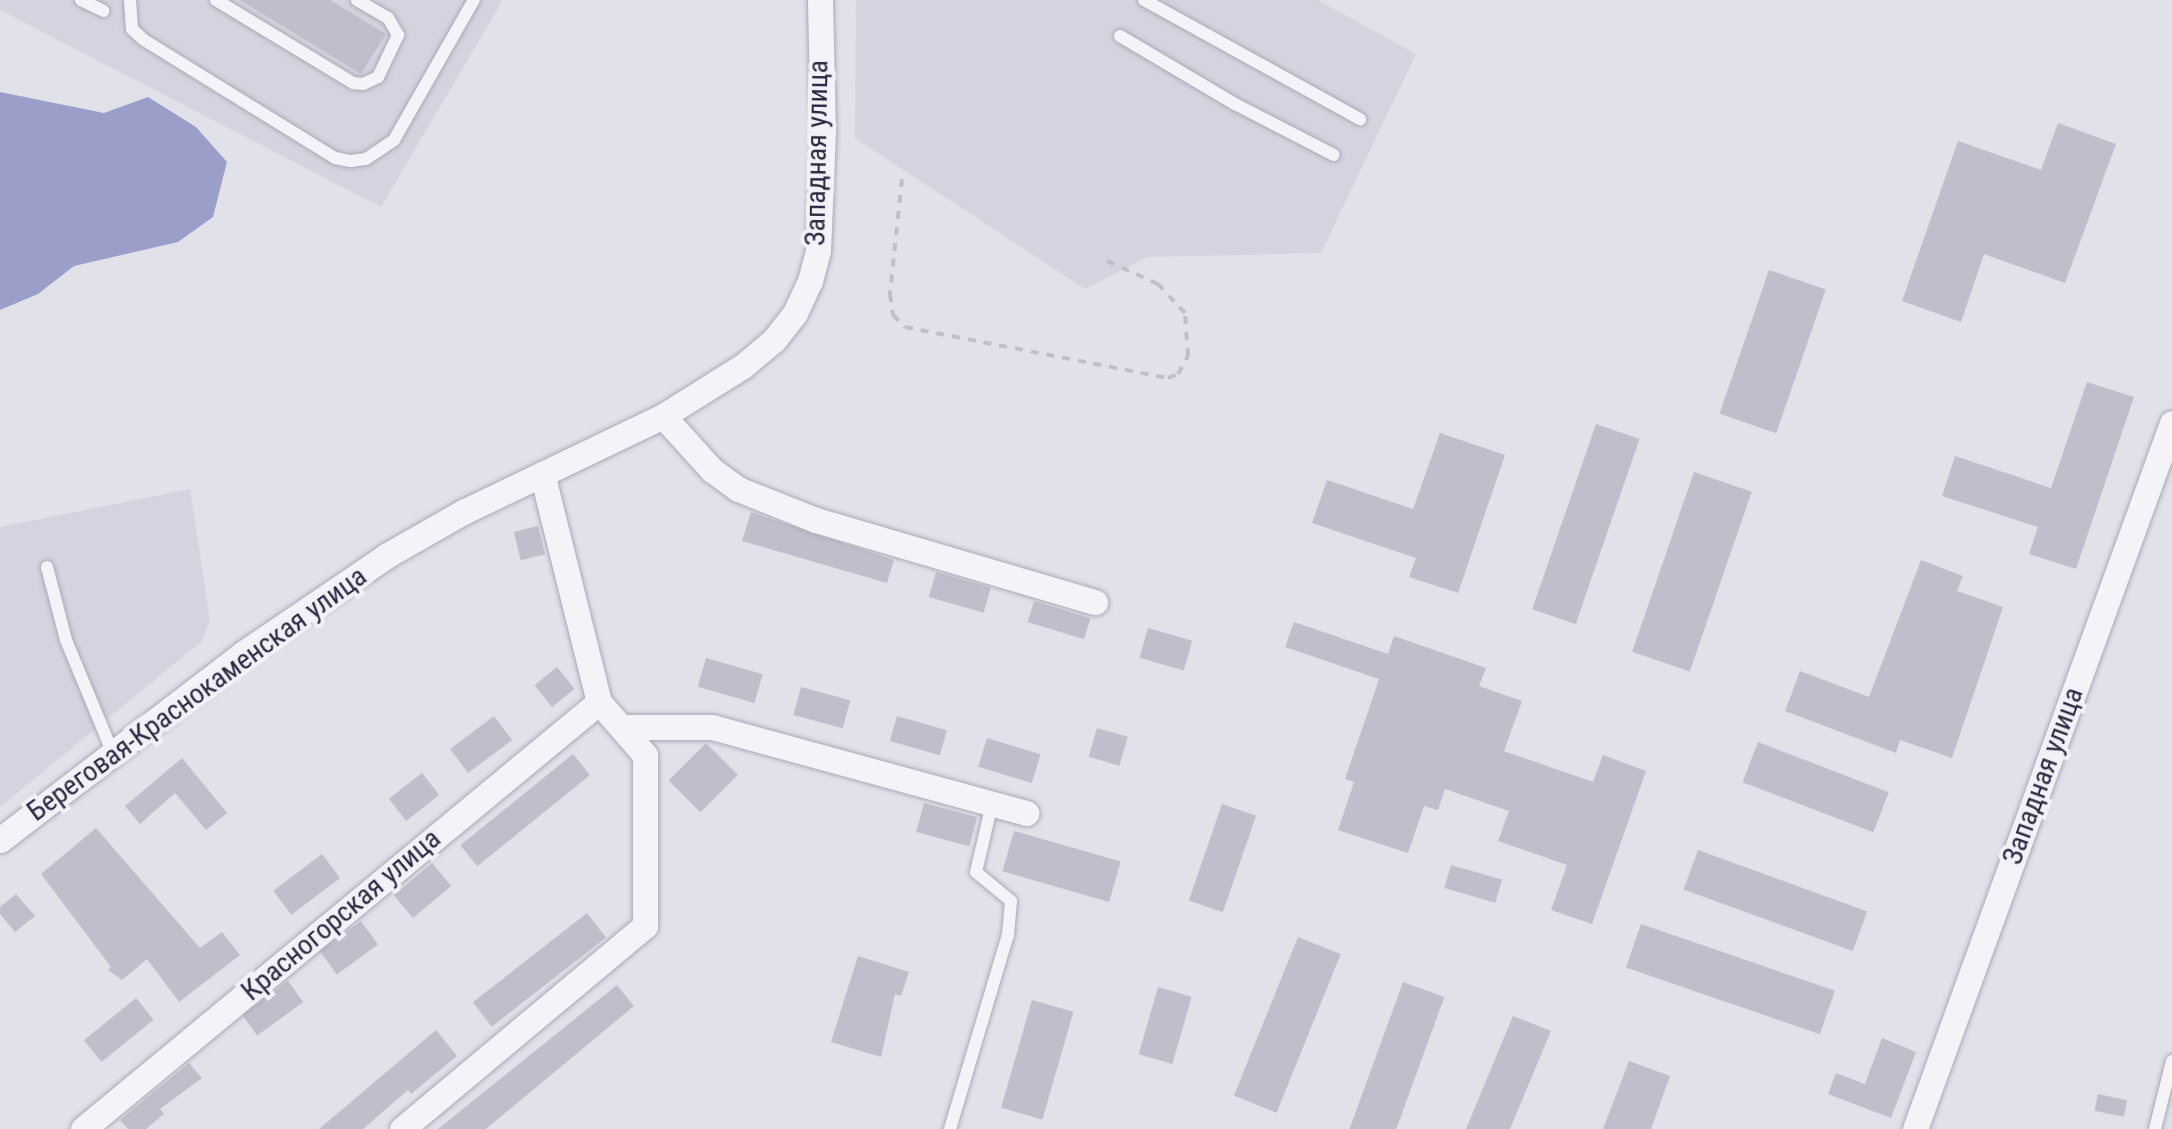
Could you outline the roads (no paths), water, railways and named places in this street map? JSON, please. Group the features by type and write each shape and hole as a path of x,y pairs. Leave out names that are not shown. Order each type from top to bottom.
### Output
{"street":[{"name":"Западная улица","path":"663,416 731,374 774,340 795,314 810,281 822,214 820,0"},
{"name":"Береговая-Краснокаменская улица","path":"0,840 112,751 386,556 465,511 663,416"},
{"path":"663,416 712,470 738,489 816,520 1095,602"},
{"name":"Западная улица","path":"1915,1129 2172,424"},
{"path":"402,1129 645,926 645,755 598,702 542,474"},
{"name":"Красногорская улица","path":"84,1129 598,702"},
{"path":"621,727 712,727 1026,813"}],"lane":[{"path":"82,0 104,11"},
{"path":"130,0 132,30 144,40 334,158 351,160 366,159 394,140 474,0"},
{"path":"216,0 353,83 363,84 378,77 398,35 388,18 357,0"},
{"path":"1144,0 1360,118"},
{"path":"1120,36 1221,96 1334,155"},
{"path":"47,567 66,640 112,751"},
{"path":"950,1129 1008,935 1011,901 976,872 992,804"},
{"path":"2154,1129 2172,1061"}],"water":[{"path":"0,92 104,113 148,97 196,127 227,162 213,217 178,242 74,266 38,294 0,310"}]}
